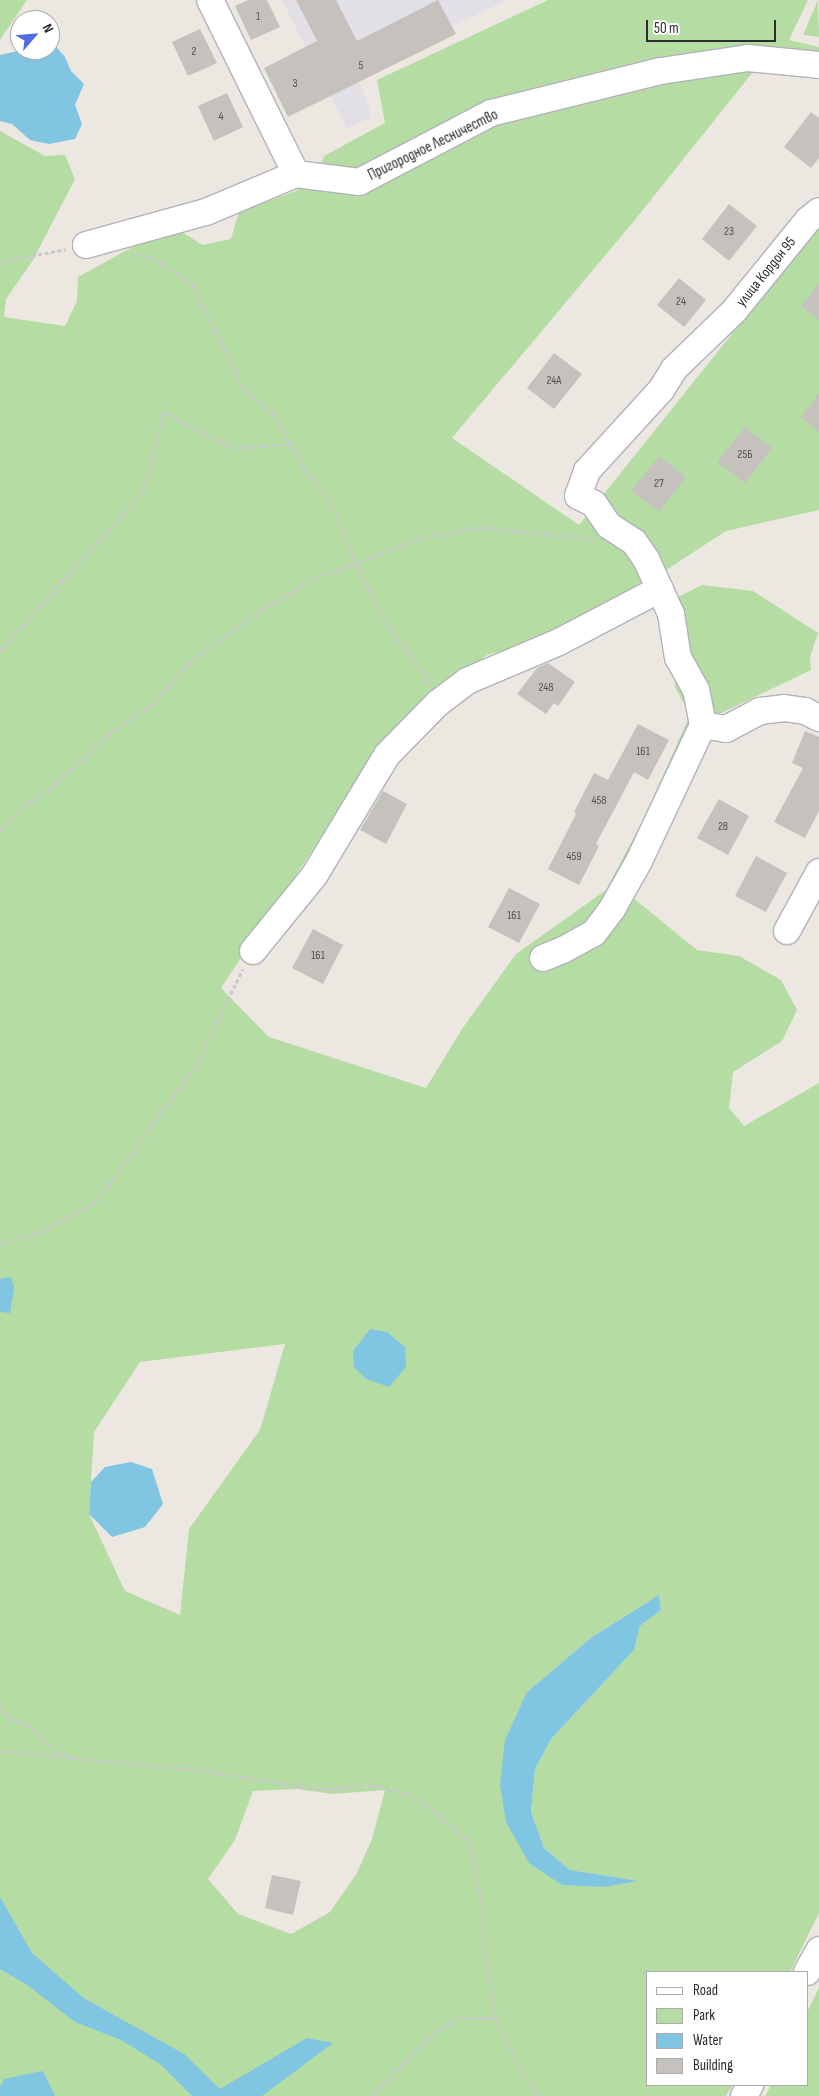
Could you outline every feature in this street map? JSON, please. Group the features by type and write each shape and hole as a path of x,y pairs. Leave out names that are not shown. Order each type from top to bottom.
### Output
{"street":[{"path":"86,245 206,212 296,174 210,0"},
{"name":"Пригородное Лесничество","path":"296,174 359,182 491,114 662,71 748,58 819,65"},
{"name":"улица Кордон 95","path":"660,589 646,560 634,542 609,526 594,504 578,496 587,471 661,390 674,369 711,331 734,312 808,220 819,210"},
{"path":"253,950 314,876 387,755 438,703 467,682 559,642 660,589 671,614 678,658 696,690 703,725 639,861 612,909 594,933 564,950 543,958"},
{"path":"703,725 726,729 760,711 784,708 805,711 819,718"},
{"path":"787,931 819,872"},
{"path":"808,1971 819,1950"}],"path":[{"path":"0,262 86,245"},
{"path":"134,254 154,258 192,284 244,390 273,413 290,444 334,508 356,564 379,611 399,642 425,674 438,703"},
{"path":"0,651 143,493 164,412 233,448 290,444"},
{"path":"0,830 31,802 51,788 116,729 146,710 188,664 219,639 255,614 316,577 356,564 416,539 479,527 596,540"},
{"path":"0,1244 41,1232 97,1200 196,1064 253,950"},
{"path":"0,1705 6,1715 14,1721 27,1725 51,1746 71,1758"},
{"path":"0,1751 201,1770 329,1789 372,1785 409,1794 445,1819 470,1843 483,1908 485,1953 496,2018 522,2071 539,2096"},
{"path":"372,2096 431,2035 458,2018 496,2018"}],"shaded area":[{"path":"282,0 507,0 356,71 372,117 347,129"}],"green space":[{"path":"0,0 27,0 20,10 10,10 10,25 0,40"},
{"path":"548,0 808,0 789,40 819,47 819,78 778,65 756,68 634,221 452,438 579,525 819,225 819,510 726,531 663,572 644,600 528,644 487,655 393,729 221,988 269,1037 426,1088 462,1029 516,954 606,890 644,818 690,715 675,687 675,638 656,608 702,585 753,591 818,633 810,657 811,670 709,719 632,897 697,950 739,956 781,980 797,1010 782,1041 733,1072 729,1108 744,1126 819,1083 819,1913 790,1971 646,1971 646,2086 731,2086 726,2096 0,2096 0,131 45,156 65,155 75,179 33,260 6,299 4,317 65,326 77,301 78,277 145,240 184,233 202,245 231,239 239,212 296,191 318,171 324,156 385,123 377,80","holes":["285,1344 260,1430 189,1529 180,1615 125,1591 89,1514 94,1432 140,1362","659,1595 661,1610 640,1626 634,1650 551,1739 535,1769 531,1812 544,1848 570,1870 636,1881 562,1885 500,1785 527,1692 592,1637","297,1789 333,1794 385,1790 372,1839 357,1873 330,1912 291,1934 238,1914 208,1879 235,1840 253,1791"]},
{"path":"818,0 819,37 803,35"},
{"path":"819,1988 819,2096 765,2096 770,2086 809,2086 809,2008"}],"water":[{"path":"60,51 65,57 71,71 84,84 75,105 82,124 75,139 49,144 30,140 12,124 0,121 0,55 10,53 10,60 60,60"},
{"path":"11,1277 14,1288 10,1313 0,1312 0,1279"},
{"path":"370,1329 387,1332 405,1347 406,1367 389,1387 366,1379 354,1367 353,1351"},
{"path":"131,1462 152,1469 163,1504 145,1527 112,1537 89,1514 91,1482 105,1467"},
{"path":"659,1595 661,1610 640,1626 634,1650 551,1739 535,1769 531,1812 544,1848 570,1870 638,1881 604,1887 562,1885 529,1863 506,1822 500,1785 505,1740 527,1692 592,1637"},
{"path":"0,1897 32,1953 85,1999 184,2054 220,2089 307,2038 333,2043 262,2096 192,2096 160,2064 121,2040 75,2022 26,1984 0,1969"},
{"path":"43,2071 55,2096 0,2096 0,2087 4,2079"}],"building":[{"path":"248,0 267,0 280,27 251,40 235,6"},
{"path":"296,0 336,0 357,41 438,0 456,34 288,117 264,68 317,41"},
{"path":"200,29 217,63 188,76 172,42"},
{"path":"227,93 243,127 214,141 198,106"},
{"path":"811,112 819,118 819,158 811,168 784,147"},
{"path":"729,204 757,226 729,261 702,239"},
{"path":"679,278 706,300 684,327 657,305"},
{"path":"819,284 819,320 801,306"},
{"path":"554,353 582,374 554,409 527,388"},
{"path":"819,394 819,432 801,417"},
{"path":"745,427 772,448 745,483 717,462"},
{"path":"659,456 686,477 659,512 631,491"},
{"path":"548,663 575,682 558,706 554,703 546,714 517,694 537,668"},
{"path":"638,724 669,740 648,780 634,772 596,844 599,846 579,885 548,869 594,773 608,780"},
{"path":"805,731 819,737 819,811 805,838 774,822 803,768 792,763"},
{"path":"383,791 407,804 386,844 360,830"},
{"path":"719,799 749,816 728,855 697,838"},
{"path":"756,856 787,873 766,912 735,896"},
{"path":"509,888 540,904 519,943 488,927"},
{"path":"313,929 343,945 323,984 292,968"},
{"path":"272,1875 301,1881 293,1915 265,1908"}]}
